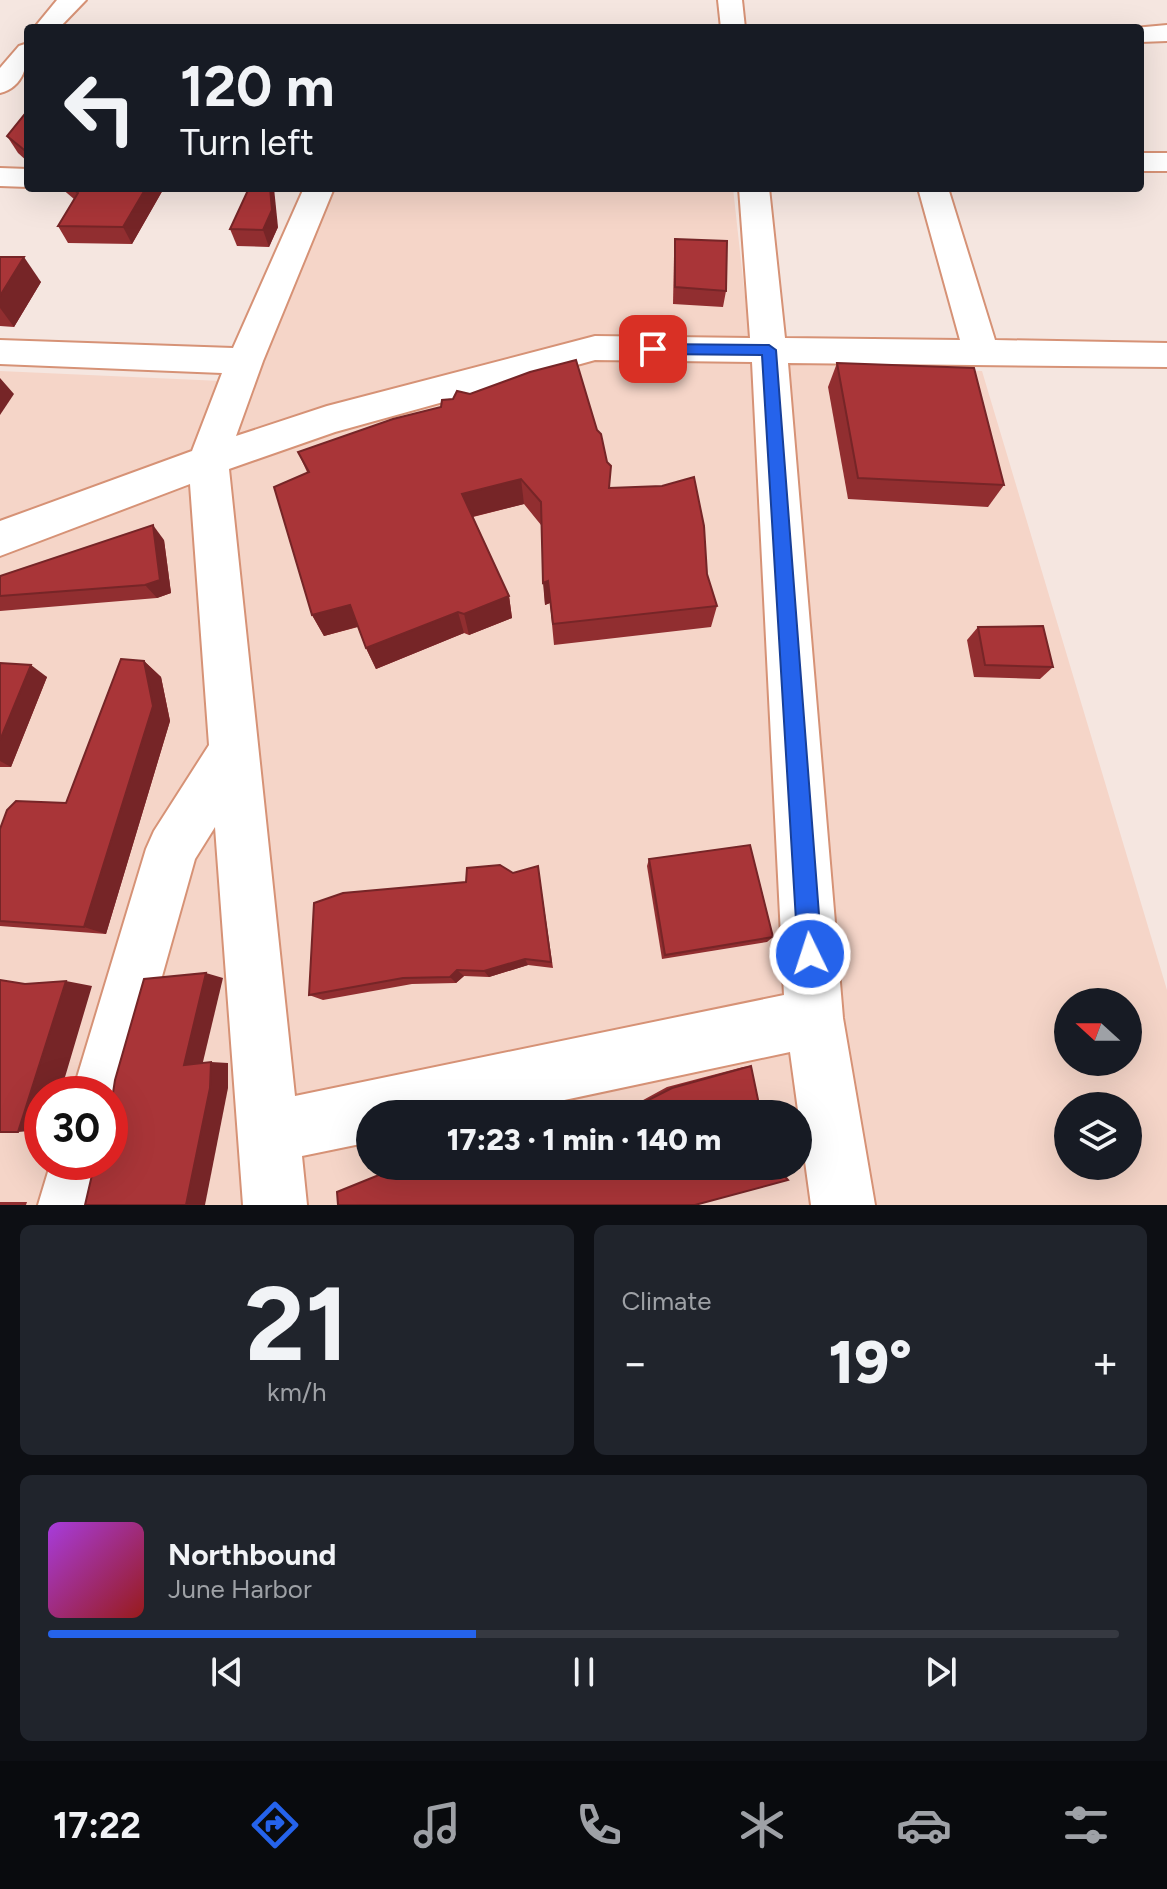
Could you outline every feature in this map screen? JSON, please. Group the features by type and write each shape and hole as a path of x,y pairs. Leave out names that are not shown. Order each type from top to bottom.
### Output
{"street":[{"path":"50,24 74,0"},
{"path":"730,0 733,24"},
{"path":"1144,34 1167,33"},
{"path":"0,85 24,56"},
{"path":"1144,162 1167,162"},
{"path":"0,177 24,178"},
{"path":"275,1205 266,1133 208,461 245,361 317,192"},
{"path":"754,192 769,350 814,1018 843,1205"},
{"path":"934,192 981,353"},
{"path":"0,539 327,420 595,348 1167,355"},
{"path":"0,352 245,361"},
{"path":"107,1076 172,849 233,752"},
{"path":"266,1133 814,1018"},
{"path":"70,1205 77,1180"}],"shaded area":[{"path":"320,192 733,192 752,361 982,371 1167,990 1167,1205 0,1205 0,371 221,381"}],"building":[{"path":"24,115 24,150 7,136"},
{"path":"144,192 123,227 58,226 78,193"},
{"path":"247,192 270,192 272,210 263,230 230,229"},
{"path":"675,239 727,241 726,291 675,287"},
{"path":"0,257 24,257 0,296"},
{"path":"576,360 597,430 601,434 607,462 611,466 609,488 662,486 694,477 704,526 707,574 717,606 553,624 548,581 543,583 541,502 521,479 462,494 509,596 366,648 350,605 312,615 274,487 309,472 298,452 393,419 441,407 442,400 453,399 457,391 470,394 530,372"},
{"path":"837,363 974,368 1004,485 858,478"},
{"path":"153,525 160,580 145,585 0,596 0,576"},
{"path":"1043,626 1053,667 985,665 978,627"},
{"path":"121,659 144,661 153,706 84,927 0,921 0,829 7,810 16,801 66,803"},
{"path":"0,663 31,665 0,740"},
{"path":"750,845 773,937 665,955 649,859"},
{"path":"500,865 513,873 538,866 551,962 525,959 484,971 457,970 450,977 403,978 309,995 314,903 343,893 466,882 467,868"},
{"path":"206,973 184,1065 211,1062 210,1088 186,1205 85,1205 91,1180 128,1180 128,1076 116,1076 144,979"},
{"path":"0,980 25,984 66,981 36,1076 24,1076 24,1113 18,1132 0,1132"},
{"path":"751,1066 758,1100 649,1100 672,1088"},
{"path":"367,1180 788,1180 695,1205 338,1205 337,1192"}],"route":[{"path":"653,349 769,350 810,954"}]}
